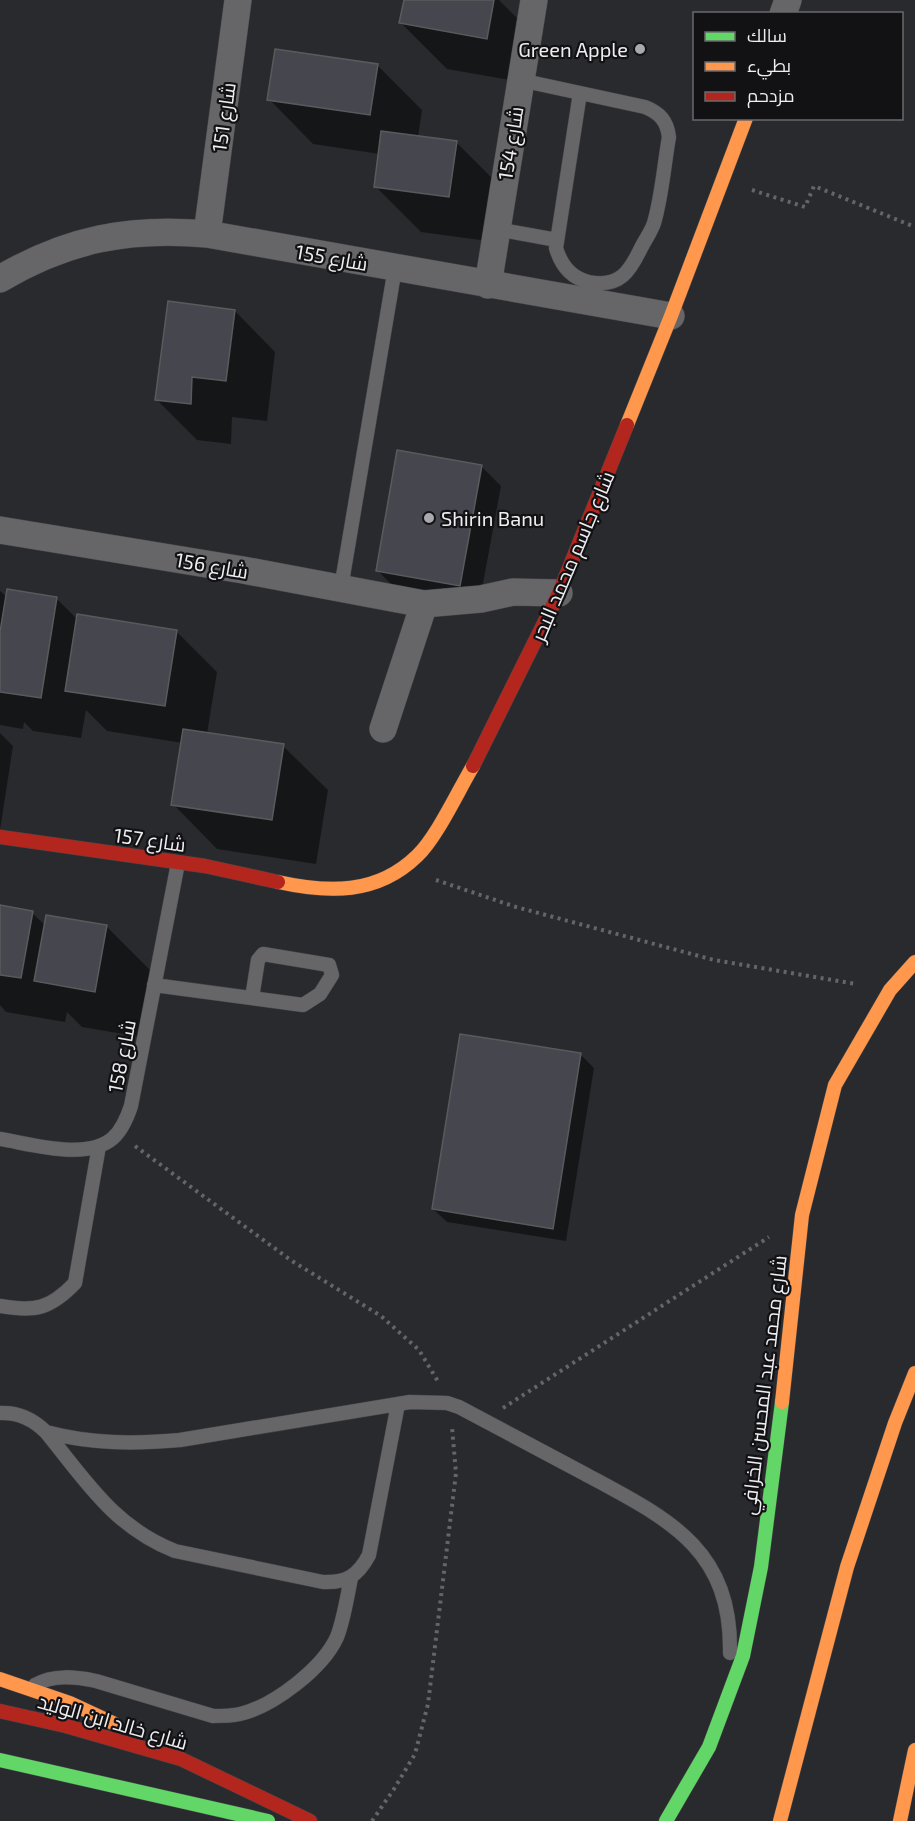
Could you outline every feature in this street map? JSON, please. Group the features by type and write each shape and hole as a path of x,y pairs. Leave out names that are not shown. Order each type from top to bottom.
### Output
{"main road":[{"name":"شارع جاسم محمد البحر","path":"293,885 327,890 359,887 381,880 402,868 425,846 482,751 559,593 671,316 745,120"},
{"name":"شارع 157","path":"0,837 205,866 293,885"},
{"name":"شارع محمد عبد المحسن الخرافي","path":"666,1821 709,1747 742,1656 761,1567 788,1360 802,1215 835,1085 890,990 915,962"},
{"path":"780,1821 847,1567 895,1423 915,1373"},
{"path":"0,1679 94,1713 181,1759"},
{"name":"شارع خالد ابن الوليد","path":"0,1711 66,1726 181,1759 310,1821"},
{"path":"900,1821 915,1750"},
{"path":"0,1760 268,1821"}],"street":[{"name":"شارع 151","path":"207,234 238,0"},
{"name":"شارع 154","path":"488,285 534,0"},
{"name":"شارع 155","path":"0,279 53,251 106,236 177,231 207,234 671,316"},
{"name":"شارع 156","path":"0,530 223,567 424,604 481,599 513,592 559,593"},
{"path":"383,729 424,604"}],"lane":[{"path":"520,80 645,107 656,111 668,128 669,137 653,225 630,270 610,282 597,283 574,276 559,259 556,248 580,93"},
{"path":"496,229 557,240"},
{"path":"341,588 395,268"},
{"name":"شارع 158","path":"99,1146 119,1131 131,1106 178,863"},
{"path":"154,985 303,1005 320,994 332,975 329,965 263,954 258,960 252,998"},
{"path":"0,1139 76,1150 99,1146 75,1282 61,1298 43,1307 22,1310 0,1306"},
{"path":"46,1432 90,1441 148,1443 180,1440 422,1401 447,1403 459,1407 653,1511 694,1546 718,1580 725,1598 730,1639 726,1703"},
{"path":"0,1413 20,1415 36,1422 108,1508 138,1533 153,1542 175,1551 323,1582 344,1581 351,1578 361,1570 369,1555 398,1404"},
{"path":"29,1689 43,1680 79,1677 197,1712 228,1716 243,1713 270,1701 300,1681 316,1668 328,1653 337,1636 351,1578"}],"path":[{"path":"723,181 805,207 814,186 915,226"},
{"path":"402,868 516,907 714,960 890,990"},
{"path":"119,1131 137,1148 292,1261 381,1316 419,1350 437,1378 447,1403 454,1439 456,1473 428,1704 415,1754 372,1821"},
{"path":"484,1420 802,1215"}],"building":[{"path":"404,0 494,0 487,39 399,23"},
{"path":"275,49 378,64 370,115 267,100"},
{"path":"381,131 457,141 449,197 374,187"},
{"path":"168,301 235,310 226,381 192,377 191,404 155,400"},
{"name":"Shirin Banu","path":"397,450 482,465 460,586 376,571"},
{"path":"7,589 57,597 41,698 0,692 0,632"},
{"path":"77,614 177,630 165,706 65,691"},
{"path":"183,729 284,744 272,820 171,805"},
{"path":"0,905 33,911 21,978 0,975"},
{"path":"46,915 107,925 95,992 34,981"},
{"path":"460,1034 581,1053 553,1229 432,1209"}],"traffic: fast":[{"path":"666,1821 709,1747 743,1656 761,1567 782,1402"},
{"path":"0,1760 268,1821"}],"traffic: slow":[{"path":"627,425 745,120"},
{"path":"278,882 315,888 351,888 369,884 402,869 425,848 473,766"},
{"path":"782,1402 802,1215 835,1085 890,990 915,962"},
{"path":"780,1821 847,1567 895,1423 915,1373"},
{"path":"0,1679 70,1703 113,1723"},
{"path":"900,1821 915,1750"}],"traffic: jam":[{"path":"473,766 559,593 627,425"},
{"path":"0,837 205,866 278,882"},
{"path":"0,1711 66,1726 181,1759 310,1821"}],"place":[{"name":"Green Apple","path":"640,49"},
{"name":"Shirin Banu","path":"429,518"}]}
